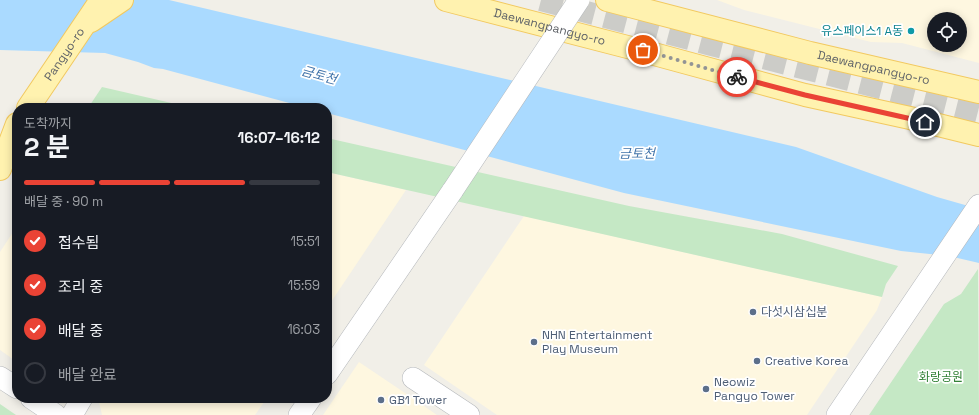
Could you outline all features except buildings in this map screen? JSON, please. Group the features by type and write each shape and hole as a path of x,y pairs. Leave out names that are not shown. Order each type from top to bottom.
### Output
{"main road":[{"path":"82,27 88,0"},
{"name":"Pangyo-ro","path":"30,103 101,0"},
{"path":"82,27 122,0"},
{"name":"Daewangpangyo-ro","path":"446,0 643,50 805,95 979,135"},
{"name":"Daewangpangyo-ro","path":"606,0 810,53 979,92"},
{"name":"Pangyo-ro","path":"0,169 12,133"}],"street":[{"path":"332,367 454,190 579,0"},
{"path":"836,415 979,205"},
{"path":"0,377 12,385"},
{"path":"413,378 469,415"},
{"path":"38,403 56,415"},
{"path":"72,415 79,403"},
{"path":"299,415 307,403"}],"shaded area":[{"path":"717,0 979,0 979,63 937,52 967,52 967,12 927,12 927,49 902,43 871,42 744,10"},
{"path":"332,173 406,190 332,301"},
{"path":"524,216 882,297 877,310 807,415 497,415 424,365"},
{"path":"12,234 12,358 0,350 0,252"},
{"path":"359,362 437,415 323,415"},
{"path":"99,403 263,403 255,415 102,415"}],"green space":[{"path":"102,87 171,103 91,103"},
{"path":"332,139 629,206 782,234 898,266 886,284 882,297 332,173"},
{"name":"화랑공원","path":"978,269 979,415 869,415 944,304 961,294"},
{"path":"0,404 16,415 0,415"}],"water":[{"name":"금토천","path":"0,0 169,0 796,147 937,197 979,209 979,263 949,256 901,251 624,193 332,114 332,103 289,103 163,69 154,68 105,53 0,50"}],"tunnel":[{"path":"541,0 979,113"}],"way so far":[{"path":"643,50 737,77"}],"place":[{"name":"유스페이스1 A동","path":"911,31"},
{"name":"다섯시삼십분","path":"753,312"},
{"name":"NHN Entertainment Play Museum","path":"534,342"},
{"name":"Creative Korea","path":"757,361"},
{"name":"Neowiz Pangyo Tower","path":"706,389"},
{"name":"GB1 Tower","path":"381,400"}],"route":[{"path":"737,77 805,95 925,122"}]}
